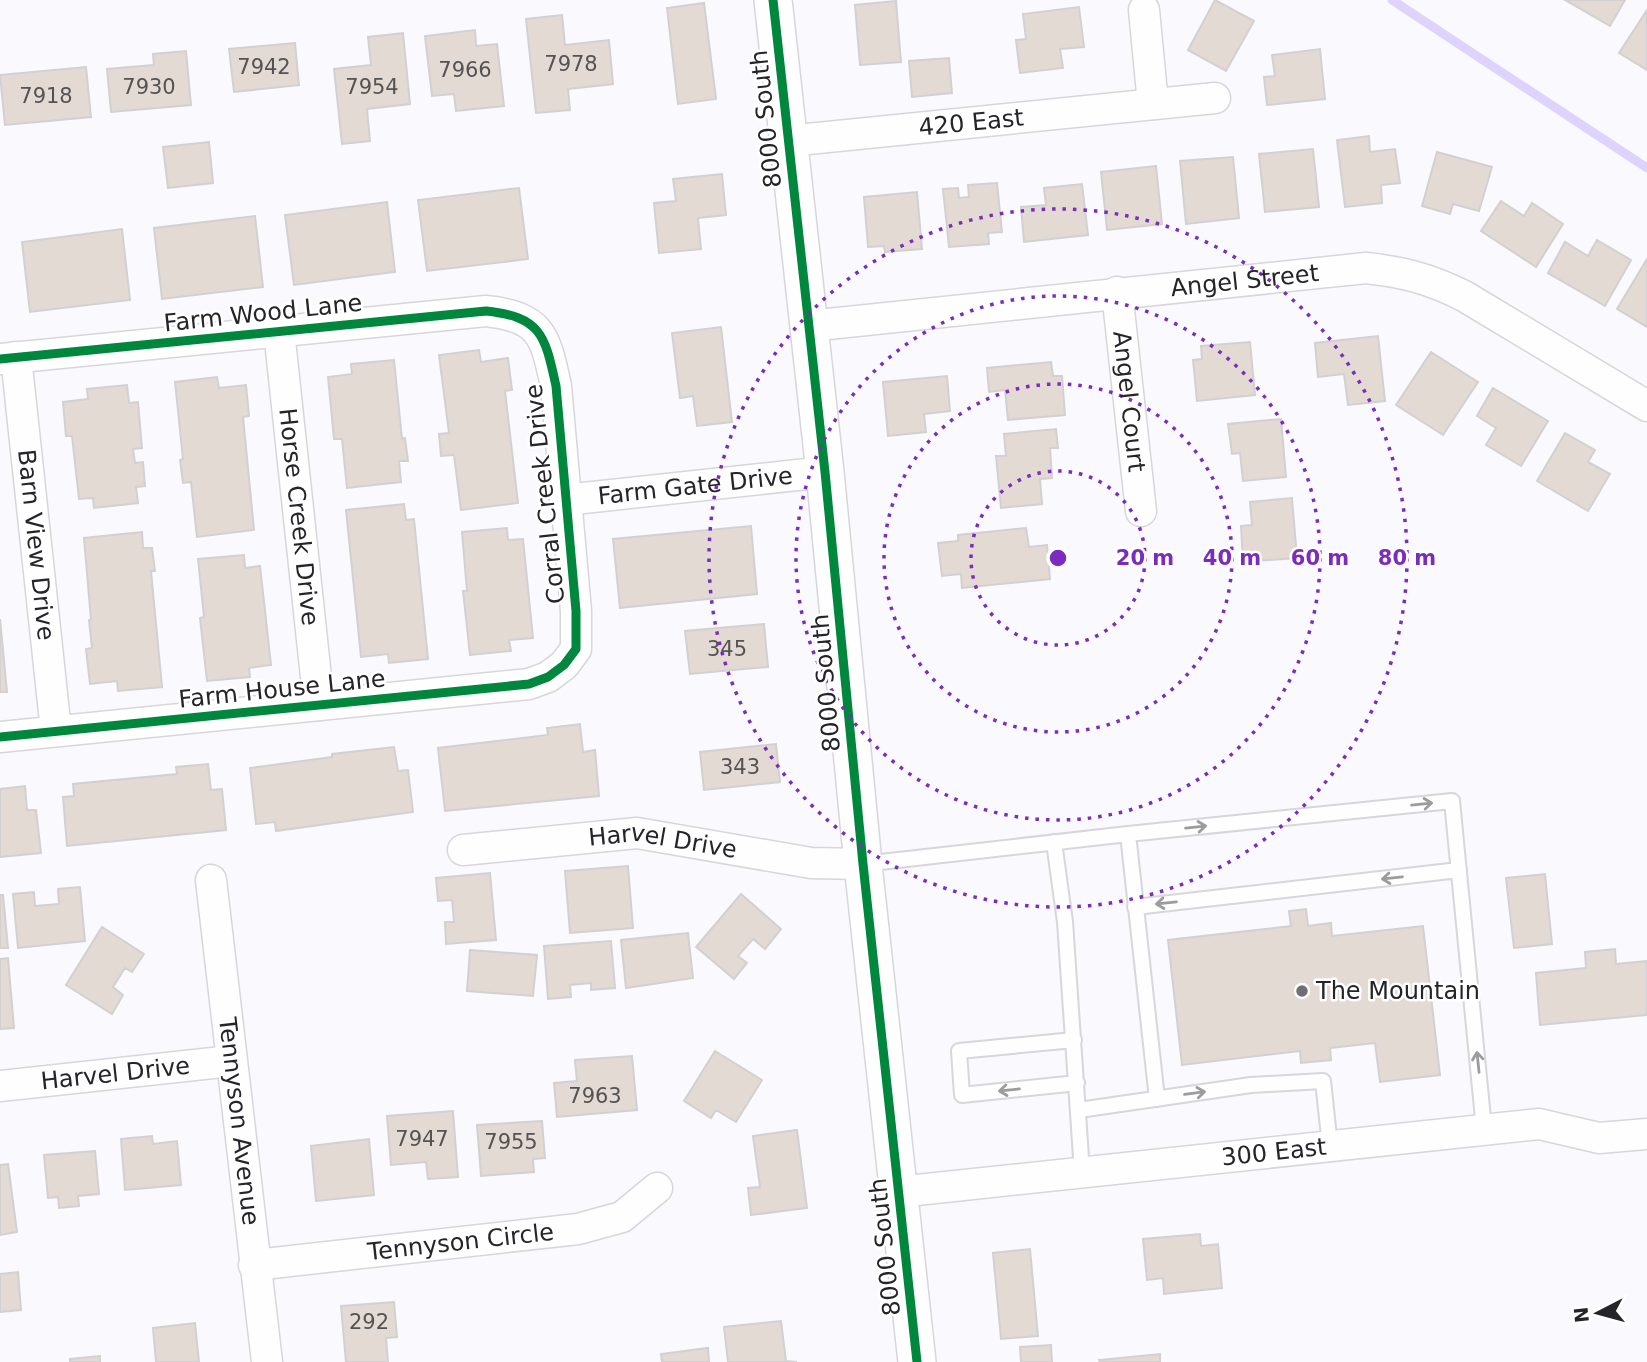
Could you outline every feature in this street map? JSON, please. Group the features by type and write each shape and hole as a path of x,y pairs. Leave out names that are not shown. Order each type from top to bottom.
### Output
{"street":[{"name":"8000 South","path":"772,0 825,472 863,864 917,1362"},
{"path":"1144,10 1153,104"},
{"name":"420 East","path":"788,142 1215,98"},
{"name":"Angel Street","path":"809,326 1366,268 1400,272 1433,281 1464,296 1647,406"},
{"name":"Angel Court","path":"1117,292 1141,511"},
{"name":"Farm Wood Lane","path":"8,358 486,311 512,314 528,323"},
{"name":"Corral Creek Drive","path":"528,323 541,336 548,352 556,386 576,611 576,649 564,665"},
{"name":"Horse Creek Drive","path":"279,331 319,705"},
{"name":"Barn View Drive","path":"8,358 56,731"},
{"name":"Farm Gate Drive","path":"565,500 825,472"},
{"name":"Farm House Lane","path":"0,737 529,684 548,677 564,665"},
{"name":"Harvel Drive","path":"463,850 637,833 811,863 863,864"},
{"name":"Tennyson Avenue","path":"211,880 267,1362"},
{"name":"Harvel Drive","path":"0,1086 231,1062"},
{"name":"300 East","path":"898,1192 1539,1124 1598,1138 1647,1134"},
{"name":"Tennyson Circle","path":"254,1265 578,1229 622,1217 657,1188"}],"lane":[{"path":"863,864 1452,801 1484,1129"},
{"path":"1128,834 1157,1099"},
{"path":"1054,842 1065,922 1082,1172"},
{"path":"1135,907 1459,870"},
{"path":"1074,1040 959,1051 962,1095 1077,1083"},
{"path":"1079,1110 1251,1085 1323,1081 1330,1146"}],"building":[{"path":"1215,0 1254,21 1226,71 1188,50"},
{"path":"1565,0 1625,0 1610,26"},
{"path":"896,1 901,62 860,65 855,5"},
{"path":"704,3 716,99 678,104 667,8"},
{"path":"1079,7 1084,47 1060,49 1063,68 1020,73 1016,40 1026,39 1023,14"},
{"path":"1647,10 1647,70 1619,53"},
{"path":"562,15 565,45 609,40 613,84 568,89 570,110 536,113 526,19"},
{"path":"475,30 476,46 497,44 504,106 456,111 454,94 432,96 425,36"},
{"path":"403,33 410,104 367,109 370,141 342,144 334,69 371,65 368,37"},
{"path":"295,43 299,85 234,92 229,49"},
{"path":"1320,49 1325,99 1267,105 1264,77 1275,76 1272,55"},
{"path":"186,51 191,105 111,112 107,69 154,65 153,54"},
{"path":"949,58 952,93 912,97 909,61"},
{"path":"86,67 91,117 5,125 0,75"},
{"path":"1369,136 1370,152 1395,149 1400,183 1381,185 1382,203 1345,207 1337,140"},
{"path":"209,142 213,183 168,188 163,147"},
{"path":"1313,149 1319,207 1265,212 1259,154"},
{"path":"1437,152 1492,167 1479,211 1453,204 1450,214 1422,206"},
{"path":"1233,157 1239,218 1186,224 1180,161"},
{"path":"1156,166 1162,224 1107,230 1101,172"},
{"path":"722,174 726,215 698,218 701,249 659,253 654,203 676,201 673,179"},
{"path":"997,183 1002,232 988,233 989,244 949,247 943,189 958,188 959,198 969,197 968,185"},
{"path":"1082,184 1088,235 1024,242 1021,207 1046,205 1044,188"},
{"path":"519,188 528,259 427,271 418,200"},
{"path":"917,192 922,249 885,252 884,246 868,247 864,197"},
{"path":"1501,201 1524,216 1532,203 1563,224 1536,267 1481,231"},
{"path":"387,202 395,272 294,285 285,215"},
{"path":"255,216 263,287 162,299 154,228"},
{"path":"122,229 130,300 30,312 22,242"},
{"path":"1597,240 1631,260 1605,306 1548,273 1565,242 1588,256"},
{"path":"1647,259 1647,327 1617,309"},
{"path":"721,327 732,422 697,426 693,396 680,398 672,333"},
{"path":"1378,336 1385,401 1348,405 1344,374 1318,377 1315,343"},
{"path":"1250,342 1255,395 1197,401 1193,360 1202,359 1201,346"},
{"path":"479,350 481,362 508,358 512,390 505,391 518,503 461,510 454,455 441,456 439,434 449,433 439,355"},
{"path":"1431,352 1478,382 1443,435 1396,405"},
{"path":"394,360 402,439 405,438 408,461 399,461 401,482 347,488 342,439 334,439 328,377 352,374 351,364"},
{"path":"1051,362 1053,376 1062,376 1065,415 1008,420 1005,390 989,392 987,368"},
{"path":"947,376 950,411 924,414 926,432 888,436 883,382"},
{"path":"217,377 219,388 246,385 249,416 243,417 254,530 197,537 191,482 183,483 175,382"},
{"path":"127,385 129,403 138,402 142,448 133,449 135,463 143,462 145,486 136,487 138,503 94,508 93,498 79,499 72,436 66,436 63,402 88,399 87,389"},
{"path":"1493,388 1548,421 1521,466 1486,445 1496,428 1477,416"},
{"path":"1281,419 1286,477 1243,481 1240,453 1232,454 1228,424"},
{"path":"1056,429 1058,448 1050,448 1052,478 1040,479 1042,504 1001,508 996,456 1006,456 1004,434"},
{"path":"1565,433 1595,450 1588,462 1610,474 1588,511 1537,481"},
{"path":"1292,498 1297,558 1243,562 1241,526 1252,525 1250,502"},
{"path":"404,504 406,520 414,519 428,659 389,663 388,654 361,657 346,510"},
{"path":"751,526 757,594 620,608 613,539"},
{"path":"507,528 508,540 523,539 533,638 509,640 511,651 470,655 463,591 467,591 462,532"},
{"path":"1026,528 1029,547 1047,545 1050,579 962,588 961,574 942,576 938,543 958,541 958,535"},
{"path":"142,532 143,548 152,548 155,571 151,571 162,687 118,691 117,681 90,684 86,649 92,648 91,620 84,538"},
{"path":"244,555 245,568 260,566 271,665 249,668 250,677 207,681 200,618 204,617 198,559"},
{"path":"0,619 7,692 0,692"},
{"path":"764,624 768,667 690,674 685,631"},
{"path":"580,724 583,752 595,750 599,796 445,811 438,748 548,735 547,728"},
{"path":"776,744 780,782 704,790 700,752"},
{"path":"394,747 398,771 408,770 413,812 276,831 275,822 256,824 250,768"},
{"path":"208,764 211,790 222,789 226,830 67,846 63,797 74,796 73,784 177,774 176,767"},
{"path":"25,786 27,810 36,810 41,853 0,857 0,789"},
{"path":"628,866 633,928 570,933 565,871"},
{"path":"490,873 496,940 446,944 445,922 454,922 452,900 438,901 436,878"},
{"path":"1545,874 1552,944 1514,948 1506,878"},
{"path":"80,887 85,941 18,948 13,894 34,892 35,906 59,904 58,889"},
{"path":"741,894 781,929 765,949 753,939 738,956 747,963 734,979 696,947"},
{"path":"0,895 3,895 8,948 0,948"},
{"name":"The Mountain","path":"1306,909 1308,926 1331,923 1332,936 1423,926 1440,1075 1380,1082 1375,1043 1330,1048 1331,1060 1301,1063 1300,1051 1182,1065 1168,940 1291,926 1289,911"},
{"path":"102,927 144,954 132,972 125,968 113,987 123,995 112,1014 66,985"},
{"path":"688,933 693,978 626,988 621,940"},
{"path":"611,941 615,988 591,990 591,983 570,985 571,997 548,999 544,946"},
{"path":"1615,949 1616,964 1647,961 1647,1015 1540,1025 1536,973 1586,968 1585,952"},
{"path":"470,950 537,955 533,996 467,991"},
{"path":"8,958 14,1028 0,1029 0,959"},
{"path":"715,1051 762,1080 736,1122 716,1110 711,1118 684,1101"},
{"path":"632,1056 637,1110 557,1117 554,1083 577,1081 575,1060"},
{"path":"453,1111 458,1177 428,1179 426,1162 391,1165 387,1116"},
{"path":"542,1121 545,1158 533,1159 534,1172 481,1176 477,1125"},
{"path":"797,1130 807,1208 751,1215 748,1188 760,1187 753,1136"},
{"path":"152,1136 153,1144 177,1141 181,1185 125,1190 121,1139"},
{"path":"369,1139 374,1195 316,1201 311,1146"},
{"path":"95,1151 99,1194 78,1196 79,1206 59,1208 58,1197 48,1198 44,1155"},
{"path":"8,1164 17,1232 0,1235 0,1165"},
{"path":"1200,1234 1201,1246 1218,1244 1222,1288 1164,1294 1163,1278 1147,1280 1143,1239"},
{"path":"1030,1249 1038,1336 1001,1339 993,1253"},
{"path":"18,1272 21,1310 0,1312 0,1274"},
{"path":"394,1302 397,1337 386,1338 388,1362 346,1362 341,1306"},
{"path":"781,1321 786,1361 797,1362 728,1362 724,1327"},
{"path":"195,1323 199,1362 156,1362 153,1328"},
{"path":"1051,1345 1052,1362 1021,1362 1020,1347"},
{"path":"708,1348 709,1362 662,1362 661,1354"},
{"path":"1160,1354 1160,1362 1099,1360"},
{"path":"100,1356 100,1362 70,1362 70,1359"}],"waterway":[{"path":"1392,0 1647,168"}],"cycle path":[{"path":"773,0 917,1362"},
{"path":"0,359 486,311 519,318 530,324 544,342 556,386 576,611 576,649 564,665 548,677 529,684 0,737"}],"place":[{"name":"The Mountain","path":"1302,991"}]}
